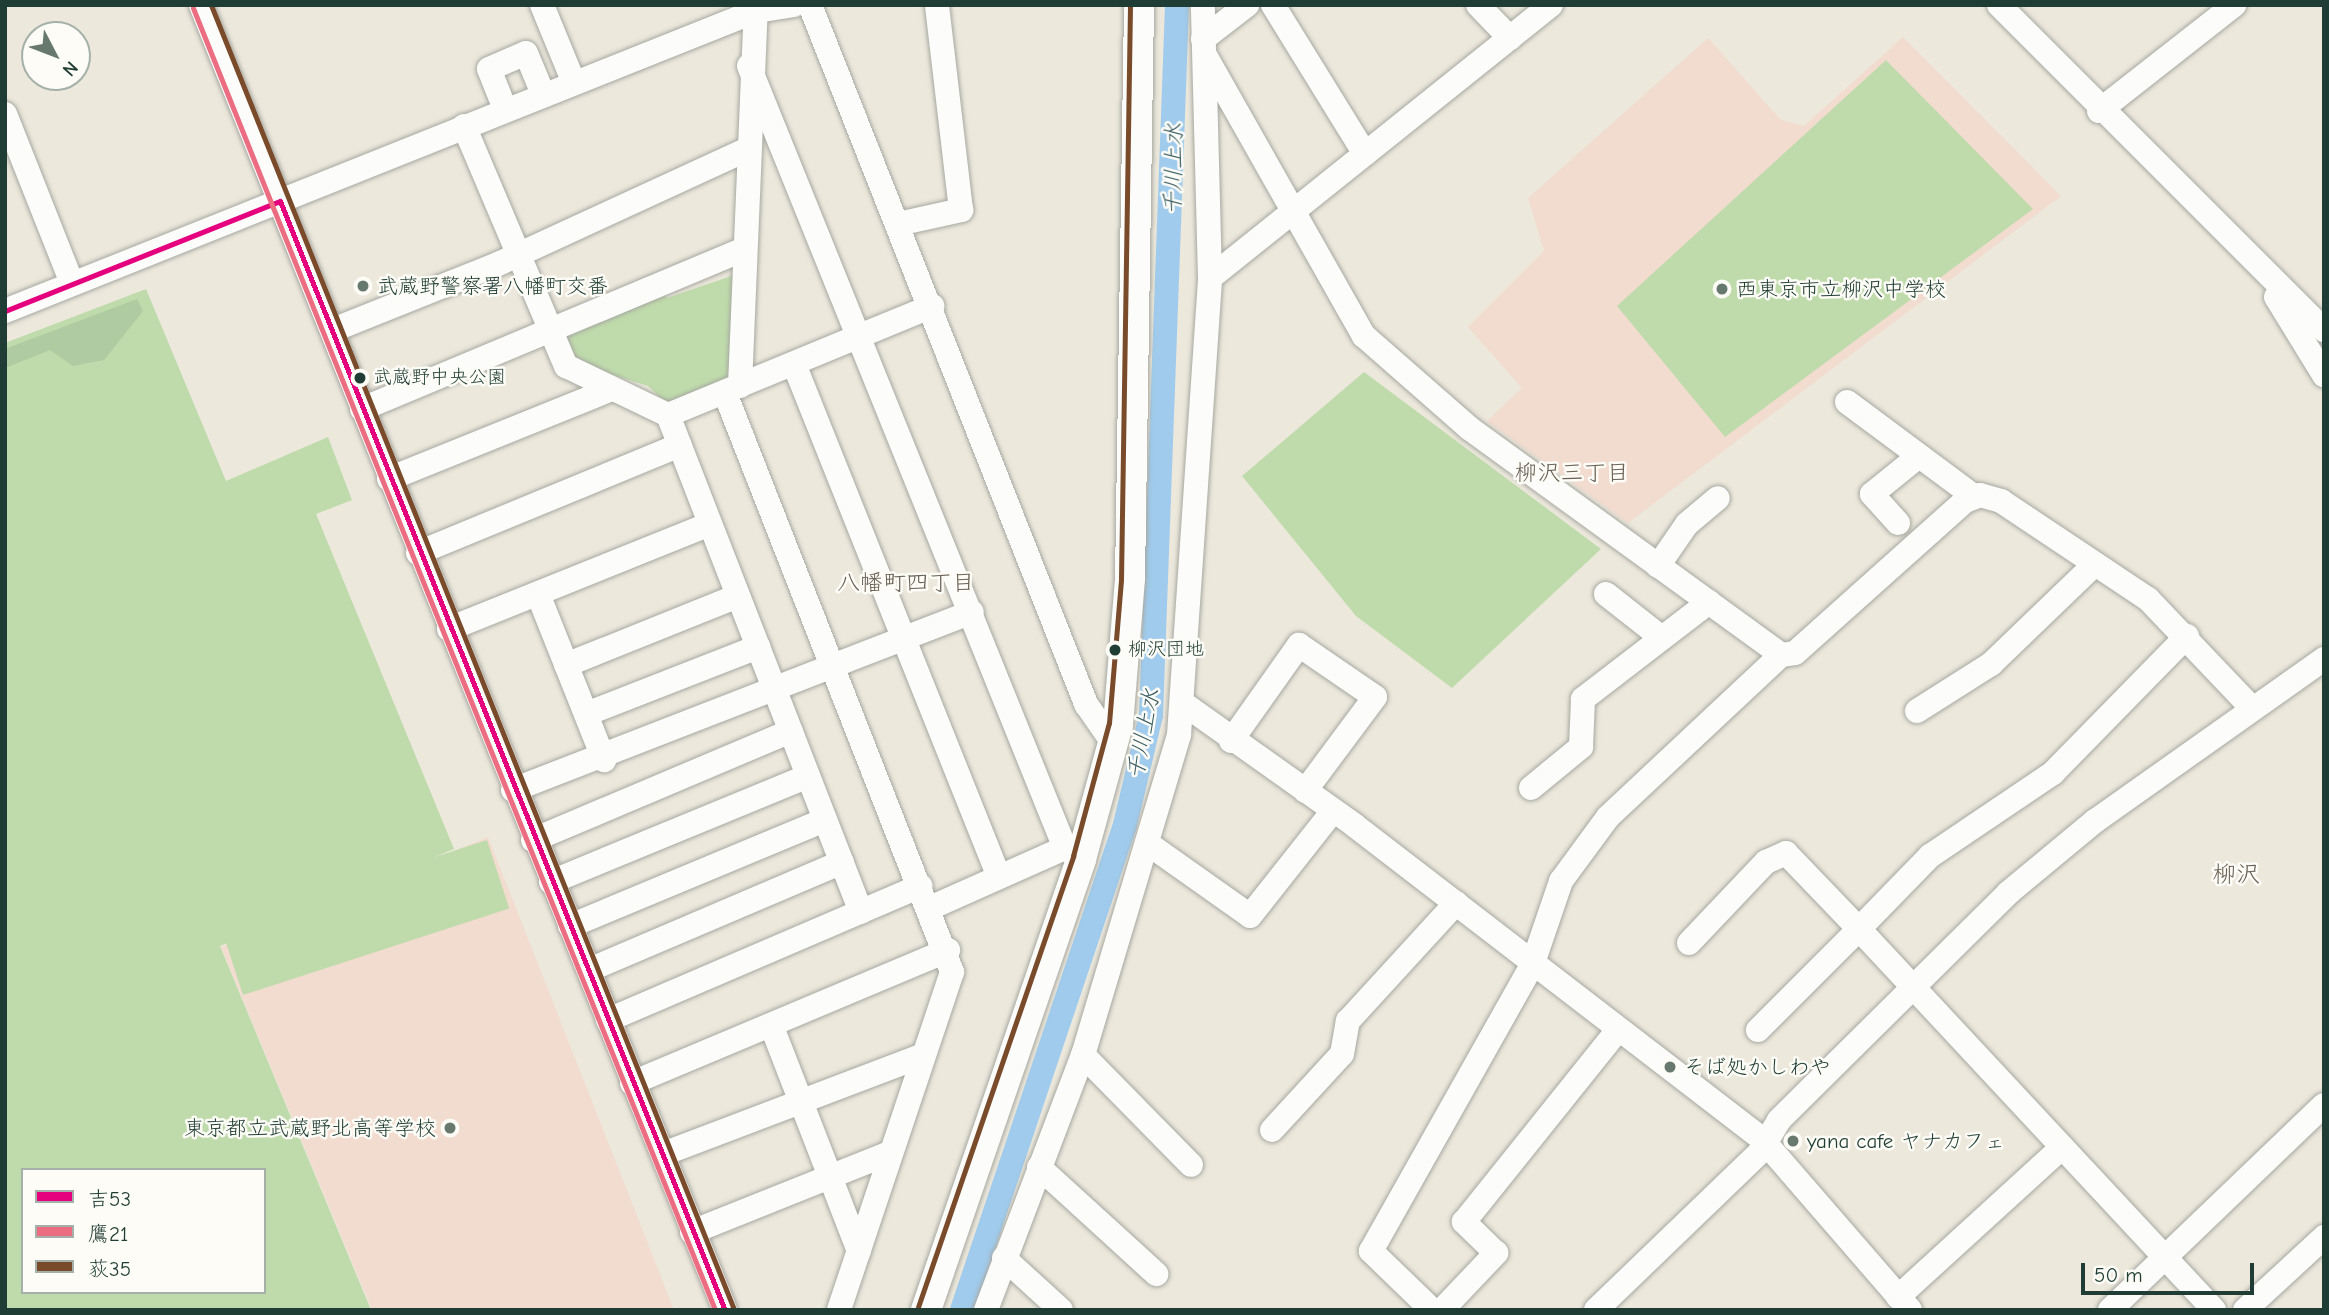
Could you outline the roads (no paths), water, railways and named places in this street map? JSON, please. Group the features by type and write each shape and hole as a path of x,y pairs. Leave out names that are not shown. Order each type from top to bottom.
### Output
{"main road":[{"path":"926,1310 1073,853 1114,743 1130,579 1139,5"}],"street":[{"path":"201,5 333,330 418,553 533,840 589,970 725,1310"},
{"path":"542,5 574,83"},
{"path":"5,311 756,8 794,5"},
{"path":"810,5 932,306 1086,704 1114,743"},
{"path":"898,224 961,210 937,5"},
{"path":"986,1310 1083,1055 1147,843 1184,704 1191,510 1210,278 1203,5"},
{"path":"1203,46 1247,5"},
{"path":"1273,5 1365,155"},
{"path":"1478,5 1510,38"},
{"path":"1210,278 1551,5"},
{"path":"1999,5 2099,111 2324,330"},
{"path":"2099,111 2234,5"},
{"path":"756,8 749,66 743,250 733,390 834,668 948,950 952,972 921,1056 839,1310"},
{"path":"1203,46 1292,213 1364,336 1399,371 1658,566 1782,655"},
{"path":"505,110 489,69 526,53 543,94"},
{"path":"608,1020 861,912 999,877 1073,853 749,66"},
{"path":"5,114 72,283"},
{"path":"464,126 566,366 609,390 668,415 932,306"},
{"path":"333,330 746,150"},
{"path":"362,409 743,250"},
{"path":"2257,267 2324,375"},
{"path":"794,364 999,877"},
{"path":"389,479 609,390"},
{"path":"1847,402 1975,497 2001,501 2095,564 2187,636 2251,707"},
{"path":"668,415 861,912"},
{"path":"418,553 680,445"},
{"path":"1898,523 1872,494 1919,456"},
{"path":"1432,1310 1371,1251 1533,963 1562,881 1608,817 1782,655 1795,653 1975,497"},
{"path":"1658,566 1687,524 1718,498"},
{"path":"449,629 710,524"},
{"path":"1917,711 1991,664 2095,564"},
{"path":"538,594 604,760"},
{"path":"1606,594 1662,638"},
{"path":"566,665 738,596"},
{"path":"1531,788 1581,747 1583,699 1709,602"},
{"path":"513,790 604,760 972,612"},
{"path":"1758,1030 1930,856 2053,773 2187,636"},
{"path":"1231,741 1299,645 1375,697 1305,790"},
{"path":"586,714 758,648"},
{"path":"1596,1310 1760,1152 1762,1139 2047,859 2251,707 2324,659"},
{"path":"1184,704 1231,741 1354,825 1762,1139 1904,1304 2062,1147"},
{"path":"533,840 790,731"},
{"path":"551,882 808,776"},
{"path":"1147,843 1250,916 1333,811"},
{"path":"570,926 825,820"},
{"path":"1689,943 1766,862 1786,853 2214,1310"},
{"path":"589,970 842,862"},
{"path":"1272,1130 1342,1054 1348,1021 1455,903"},
{"path":"632,1083 772,1027 948,950"},
{"path":"772,1027 859,1251"},
{"path":"1442,1310 1496,1253 1464,1222 1618,1030"},
{"path":"1083,1055 1191,1165"},
{"path":"663,1154 921,1056"},
{"path":"2110,1310 2324,1105"},
{"path":"692,1232 890,1153"},
{"path":"1039,1167 1156,1274"},
{"path":"2245,1310 2324,1237"},
{"path":"1004,1258 1061,1310"}],"waterway":[{"name":"千川上水","path":"962,1310 1125,825 1151,715 1177,5"}],"place":[{"name":"武蔵野警察署八幡町交番","path":"363,286"},
{"name":"西東京市立柳沢中学校","path":"1722,289"},
{"name":"武蔵野中央公園","path":"360,378"},
{"name":"柳沢団地","path":"1115,650"},
{"name":"そば処かしわや","path":"1670,1067"},
{"name":"東京都立武蔵野北高等学校","path":"450,1128"},
{"name":"yana cafe ヤナカフェ","path":"1793,1141"}],"district":[{"name":"柳沢三丁目","path":"1572,473"},
{"name":"八幡町四丁目","path":"906,583"},
{"name":"柳沢","path":"2236,875"}]}
